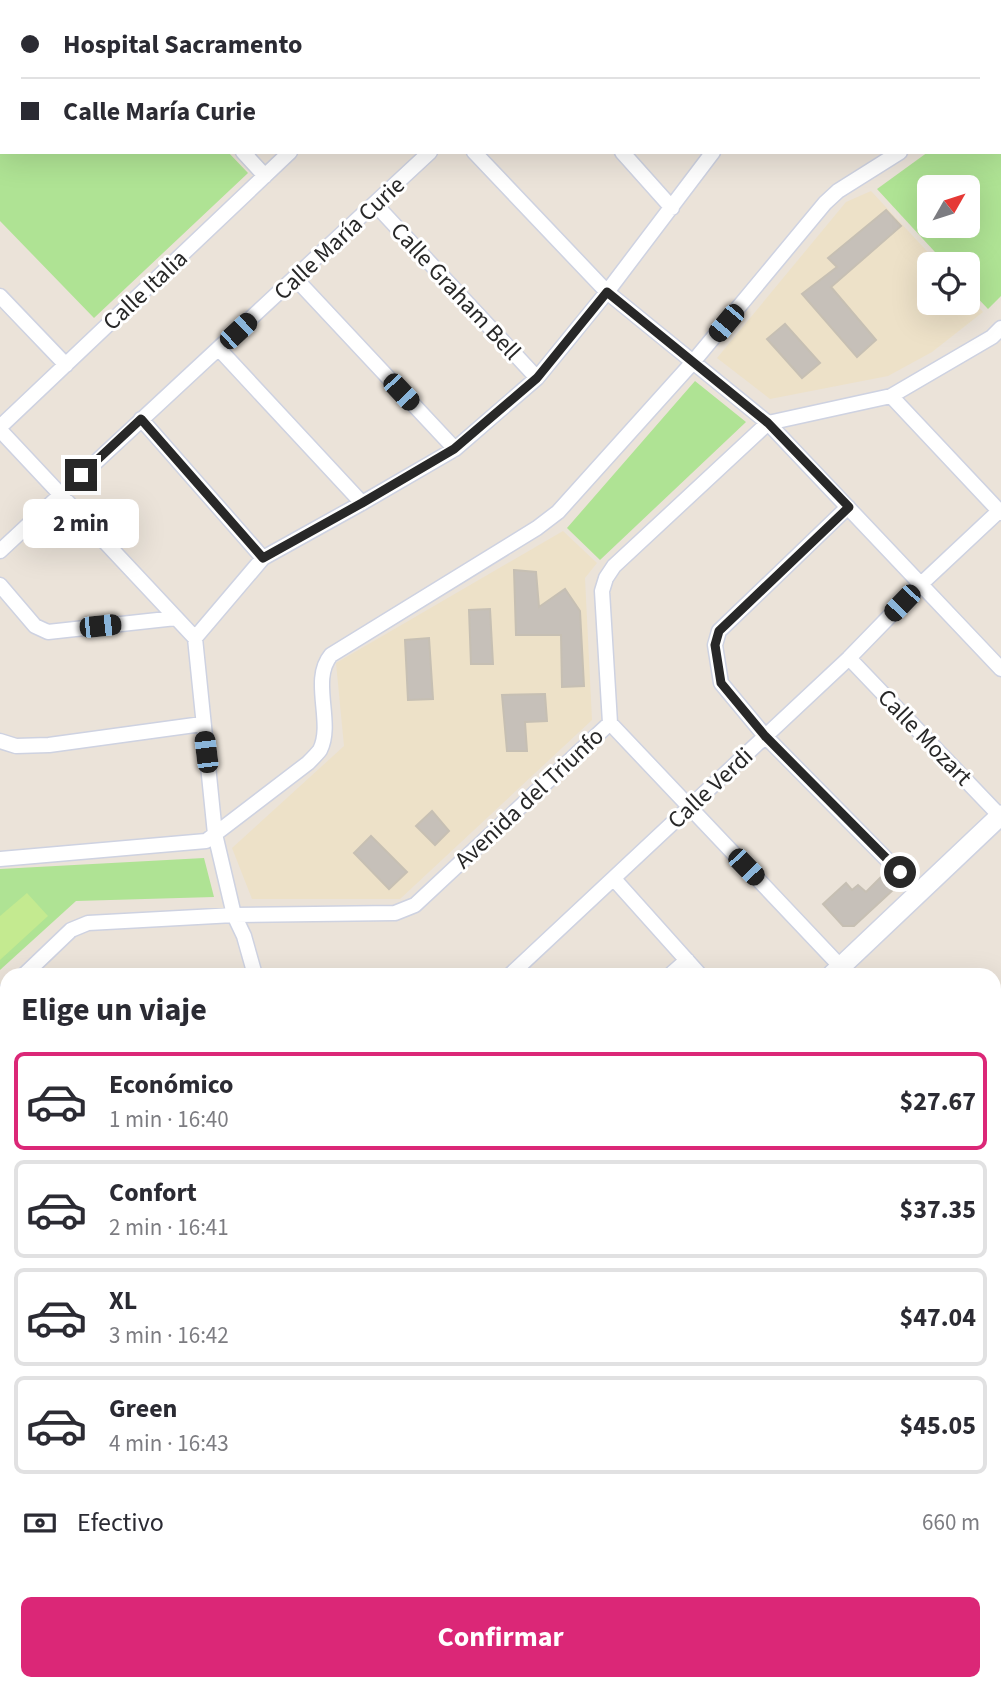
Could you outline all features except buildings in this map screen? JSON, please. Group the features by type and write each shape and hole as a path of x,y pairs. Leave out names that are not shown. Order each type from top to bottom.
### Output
{"street":[{"path":"245,154 265,176"},
{"name":"Calle Italia","path":"0,428 288,154"},
{"name":"Calle María Curie","path":"0,551 428,154"},
{"path":"476,154 607,292 768,423 1001,668"},
{"path":"624,154 672,208"},
{"path":"195,638 263,558 454,449 537,378 607,292 712,154"},
{"path":"0,859 206,841 308,763 320,749 323,737 323,666 331,655 537,528 558,512 693,362 825,203 838,191 897,154"},
{"name":"Calle Graham Bell","path":"375,204 537,378"},
{"path":"295,278 454,449"},
{"path":"0,296 66,365"},
{"path":"768,423 891,396 998,337"},
{"path":"219,349 362,503"},
{"path":"891,396 1000,512"},
{"path":"141,419 263,558"},
{"name":"Avenida del Triunfo","path":"31,968 71,930 88,923 234,915 395,914 415,905 610,723 602,591 606,578 614,566 768,423"},
{"path":"0,428 195,638 215,834 234,915 244,936 253,968"},
{"path":"849,507 719,631 715,645 721,683 765,736 919,892"},
{"name":"Calle Verdi","path":"518,968 849,658 920,585 1000,512"},
{"path":"0,585 35,626 48,632 176,618"},
{"name":"Calle Mozart","path":"849,658 1000,816"},
{"path":"610,723 833,968"},
{"path":"0,741 16,746 49,745 202,724"},
{"path":"839,968 1000,816"},
{"path":"614,879 694,968"},
{"path":"678,968 687,960"}],"shaded area":[{"path":"871,191 928,252 917,252 917,315 979,315 932,352 888,376 770,399 717,358 846,202"},
{"path":"563,531 597,563 585,578 592,720 400,899 252,899 232,848 344,746 336,663"}],"green space":[{"path":"0,154 230,154 248,173 94,318 0,221"},
{"path":"925,154 1001,154 1001,296 988,309 980,301 980,252 935,252 922,238 980,238 980,175 917,175 917,232 877,189"},
{"path":"695,381 746,422 600,560 567,528"},
{"path":"204,858 214,897 76,901 0,968 0,869"},
{"path":"27,893 48,916 0,960 0,916"}],"route":[{"path":"81,475 141,419 263,558 454,449 537,378 607,292 768,423 849,507 719,631 715,645 721,683 765,736 900,872"}]}
